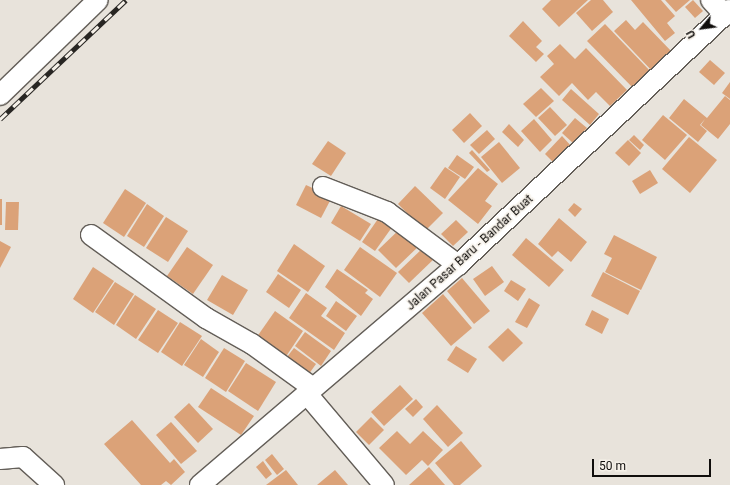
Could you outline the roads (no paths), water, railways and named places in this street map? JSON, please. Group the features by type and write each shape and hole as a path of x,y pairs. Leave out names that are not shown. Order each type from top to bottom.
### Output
{"street":[{"path":"0,95 98,0"},
{"path":"712,0 727,12"},
{"name":"Jalan Pasar Baru - Bandar Buat","path":"200,485 458,265 727,12"},
{"path":"323,187 387,212 458,265"},
{"path":"91,235 206,318 252,344 310,391 384,485"},
{"path":"0,460 23,457 54,485"}],"railway":[{"path":"0,119 126,0"}]}
